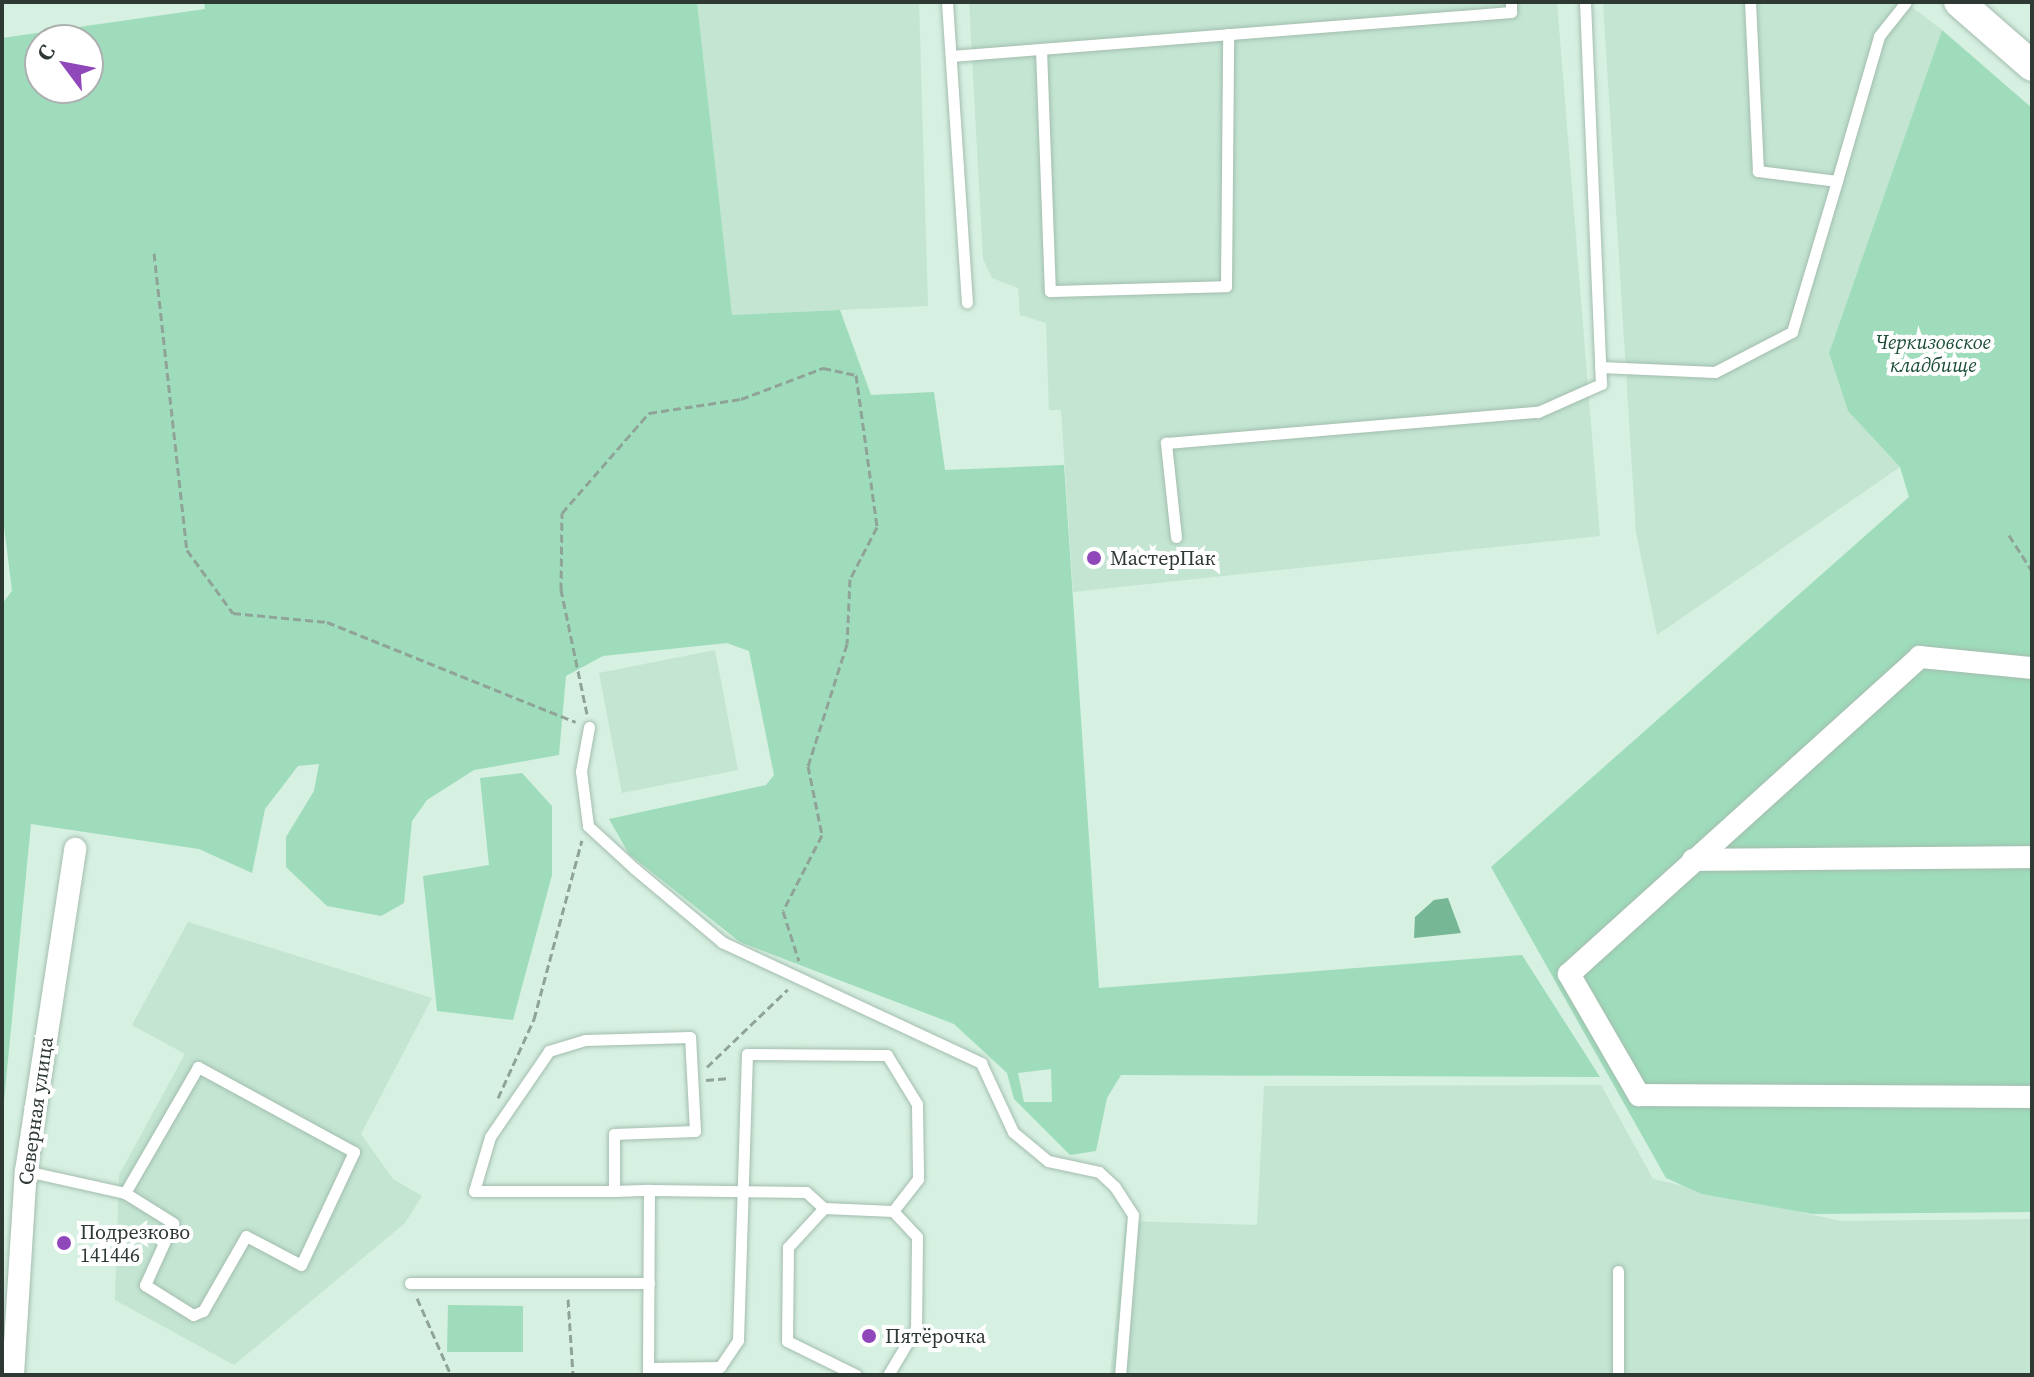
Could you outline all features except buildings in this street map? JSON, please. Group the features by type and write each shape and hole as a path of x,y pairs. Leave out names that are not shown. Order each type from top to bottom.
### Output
{"street":[{"path":"1959,2 2032,66"},
{"path":"2032,668 1920,657 1569,974 1639,1095 2032,1097"},
{"name":"Северная улица","path":"13,1375 26,1171 75,849"},
{"path":"1693,860 2032,857"}],"lane":[{"path":"947,2 967,302"},
{"path":"951,56 1511,12 1511,2"},
{"path":"1176,537 1166,443 1538,412 1601,384 1585,2"},
{"path":"1750,2 1758,171 1837,181"},
{"path":"1600,367 1715,372 1792,332 1879,36 1906,2"},
{"path":"1041,49 1050,291 1226,286 1228,34"},
{"path":"589,727 581,771 588,826 722,942 804,974 981,1063 1013,1132 1048,1161 1099,1172 1115,1187 1133,1215 1120,1375"},
{"path":"614,1191 614,1134 695,1131 690,1037 585,1040 549,1051 490,1137 474,1191 614,1191 738,1189 806,1192 824,1208 893,1211 917,1237 916,1328 888,1375"},
{"path":"649,1190 648,1372 720,1367 732,1357 747,1054 887,1055 917,1104 918,1179 893,1211"},
{"path":"26,1171 125,1193 173,1223 145,1285 193,1315 203,1311 246,1236 301,1265 354,1152 198,1067 125,1193"},
{"path":"824,1208 788,1247 787,1341 856,1375"},
{"path":"1618,1271 1618,1375"},
{"path":"410,1283 649,1283"}],"path":[{"path":"154,253 187,550 233,613 327,622 589,727"},
{"path":"589,727 561,590 562,513 649,413 741,399 823,368 856,375 877,527 850,579 847,644 808,766 822,835 783,911 804,974 693,1081"},
{"path":"2009,535 2032,571"},
{"path":"494,1106 534,1019 588,826"},
{"path":"693,1081 746,1077"},
{"path":"410,1283 451,1375"},
{"path":"567,1283 573,1375"}],"shaded area":[{"path":"697,2 919,2 928,306 732,315"},
{"path":"969,2 1557,2 1600,536 1073,592 1061,410 1049,410 1046,323 1020,315 1018,288 992,278 983,259"},
{"path":"1603,2 1905,2 1942,30 1829,353 1848,411 1900,467 1657,635 1636,532"},
{"path":"715,650 738,770 622,793 599,673"},
{"path":"1448,898 1461,933 1414,938 1415,917 1434,900"},
{"path":"188,922 432,998 361,1134 393,1179 422,1196 405,1223 234,1365 115,1300 119,1175 185,1054 132,1025"},
{"path":"1601,1085 1653,1179 1840,1221 2032,1219 2032,1375 1110,1375 1126,1221 1257,1225 1264,1086"}],"green space":[{"path":"204,2 697,2 732,315 840,310 871,395 934,392 945,470 1064,465 1099,988 1522,955 1600,1077 1121,1075 1107,1098 1096,1151 1070,1155 1014,1099 1007,1073 954,1024 740,942 629,854 609,819 766,785 774,775 749,651 727,643 603,656 566,676 559,755 474,770 427,800 412,821 404,903 381,916 327,906 286,867 286,837 314,791 319,764 298,766 265,809 252,873 199,849 31,824 2,1121 2,604 12,591 2,510 2,38 24,35 24,104 104,104 104,24 100,24 205,9","holes":["1051,1069 1052,1102 1024,1102 1018,1073"]},
{"name":"Черкизовское кладбище","path":"1942,30 2032,108 2032,1212 1813,1214 1702,1194 1666,1178 1491,867 1909,497 1900,467 1848,411 1829,353"},
{"path":"522,773 552,806 552,875 513,1020 437,1011 423,876 489,865 480,778"},
{"path":"448,1305 523,1306 523,1352 447,1352"}],"place":[{"name":"МастерПак","path":"1094,558"},
{"name":"Подрезково 141446","path":"64,1243"},
{"name":"Пятёрочка","path":"869,1336"}]}
